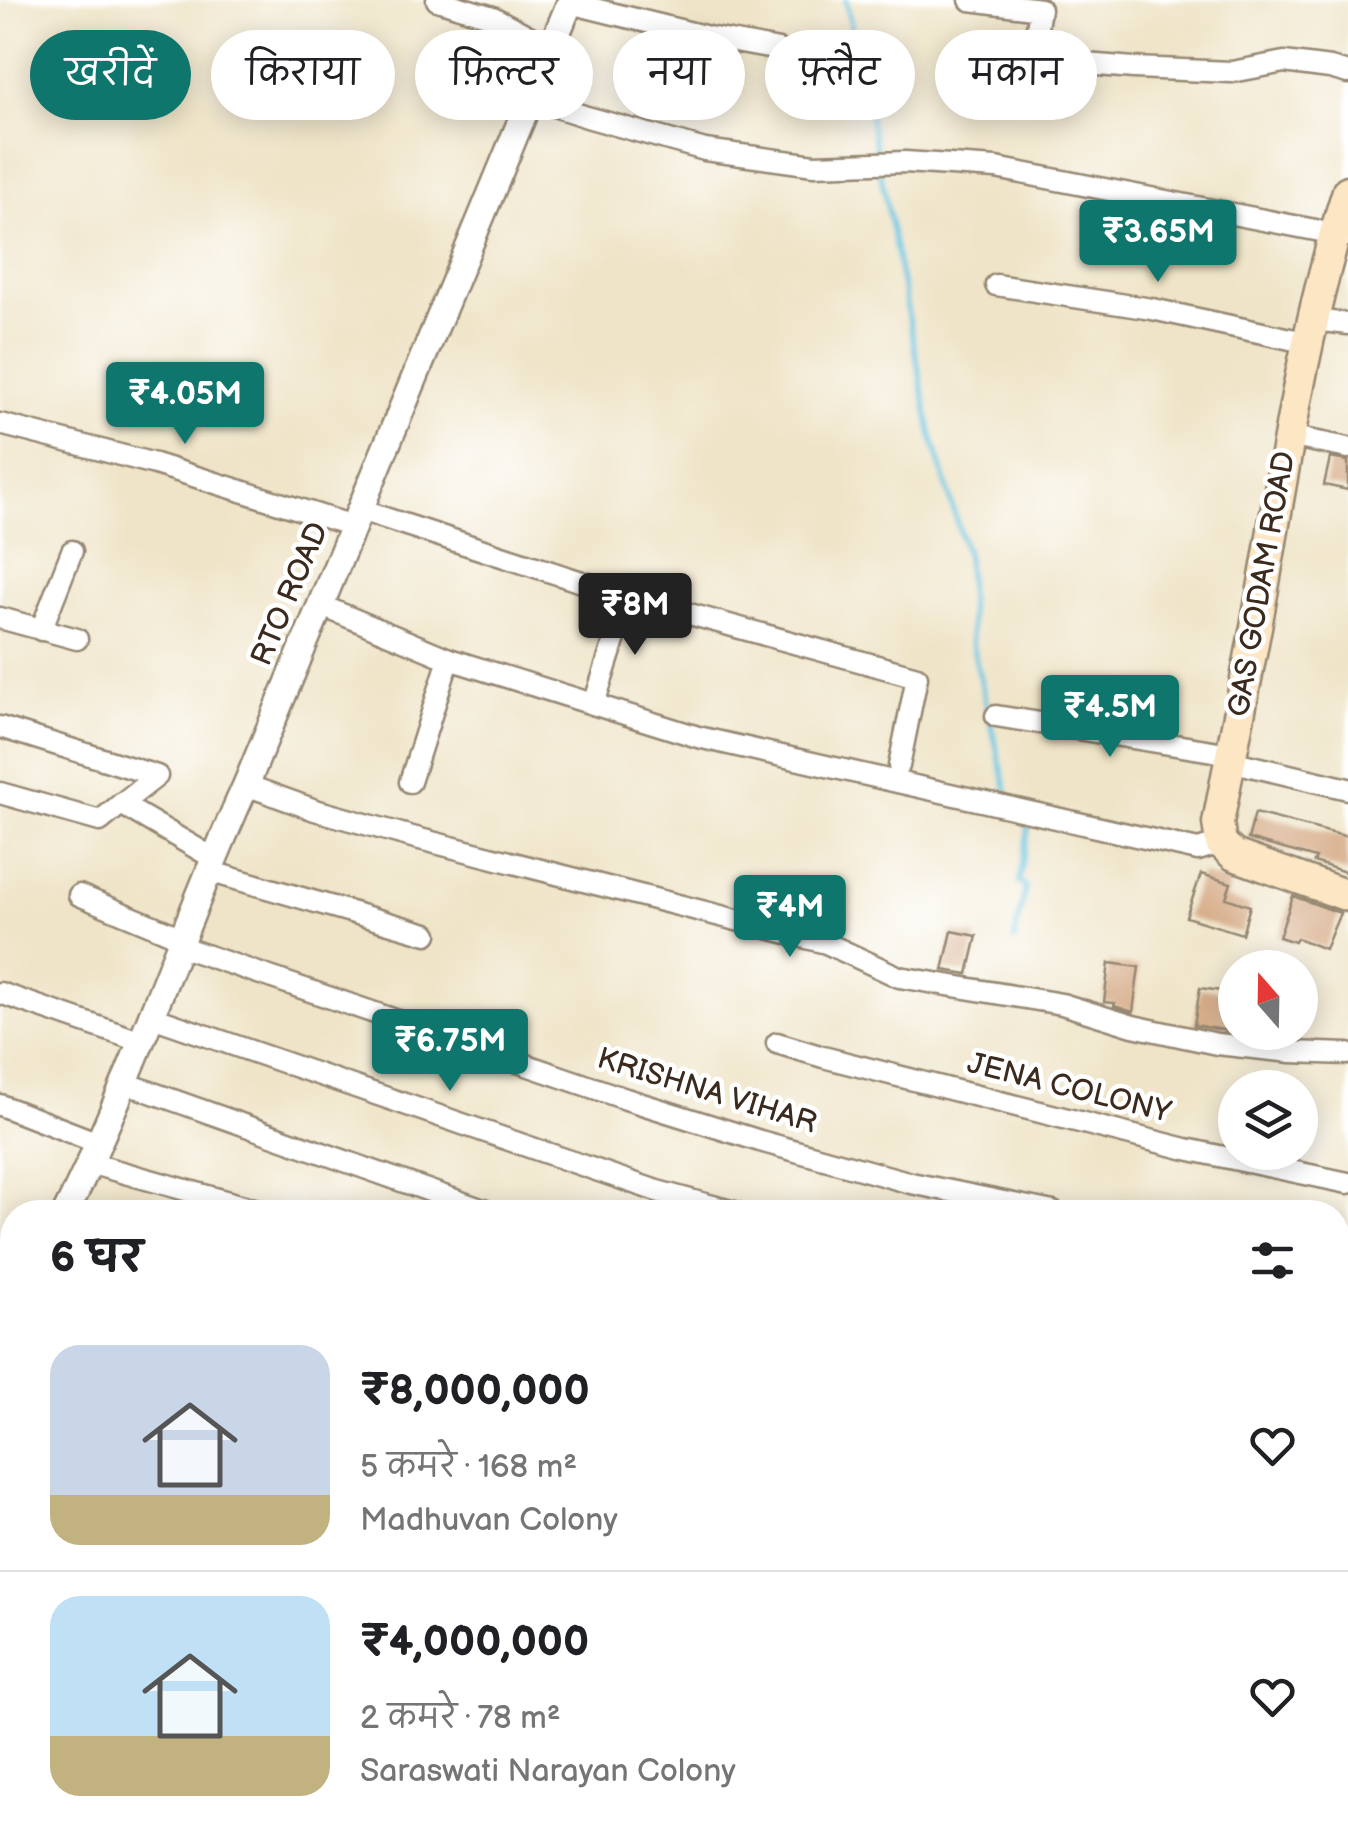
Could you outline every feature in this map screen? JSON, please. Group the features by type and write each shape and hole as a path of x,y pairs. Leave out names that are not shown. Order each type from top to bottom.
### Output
{"main road":[{"name":"GAS GODAM ROAD","path":"1221,842 1218,823 1288,436 1312,331 1341,235 1348,191"},
{"path":"1221,842 1234,855 1348,896"}],"street":[{"path":"437,0 493,17 517,30"},
{"path":"970,0 1040,4 1033,54 1037,60 1232,72 1284,62 1348,73"},
{"path":"570,1 674,30 765,47"},
{"name":"RTO ROAD","path":"558,30 570,1"},
{"name":"RTO ROAD","path":"71,1200 142,1042 210,864 521,120"},
{"path":"593,120 706,150 814,164 905,162 996,168 1341,235"},
{"path":"996,285 1312,331 1348,324"},
{"path":"0,424 357,518 917,676 898,766"},
{"path":"1288,436 1348,448"},
{"path":"42,630 72,551"},
{"path":"594,704 628,597"},
{"path":"320,605 449,659 698,737 1198,850 1221,842"},
{"path":"0,618 77,639"},
{"path":"410,782 449,659"},
{"path":"996,716 1230,757 1348,789"},
{"path":"0,727 158,776 100,821 0,794"},
{"path":"246,785 315,810 412,837 826,943 899,977 1062,1004 1133,1026 1217,1044 1348,1054"},
{"path":"122,804 210,864 427,934"},
{"name":"KRISHNA VIHAR","path":"80,896 181,942 626,1099 760,1141 911,1182 996,1200"},
{"path":"0,993 142,1042"},
{"path":"152,1017 690,1200"},
{"name":"JENA COLONY","path":"778,1043 1186,1149 1348,1183"},
{"path":"124,1082 455,1200"},
{"path":"0,1105 93,1153 230,1200"}],"building":[{"path":"1330,458 1348,461 1348,490 1324,485"},
{"path":"1255,813 1348,837 1348,873 1314,862 1316,858 1248,839"},
{"path":"1201,874 1231,883 1226,898 1250,906 1242,934 1186,917"},
{"path":"1293,896 1340,913 1325,949 1297,938 1295,942 1279,937"},
{"path":"952,931 977,936 968,974 943,970"},
{"path":"1109,963 1139,967 1133,1012 1104,1002"},
{"path":"1200,988 1218,991 1218,1029 1194,1025"}],"waterway":[{"path":"846,0 878,159"},
{"path":"880,170 931,432 967,557 971,640 1009,799"},
{"path":"1014,940 1026,886 1019,882 1030,820"}]}
